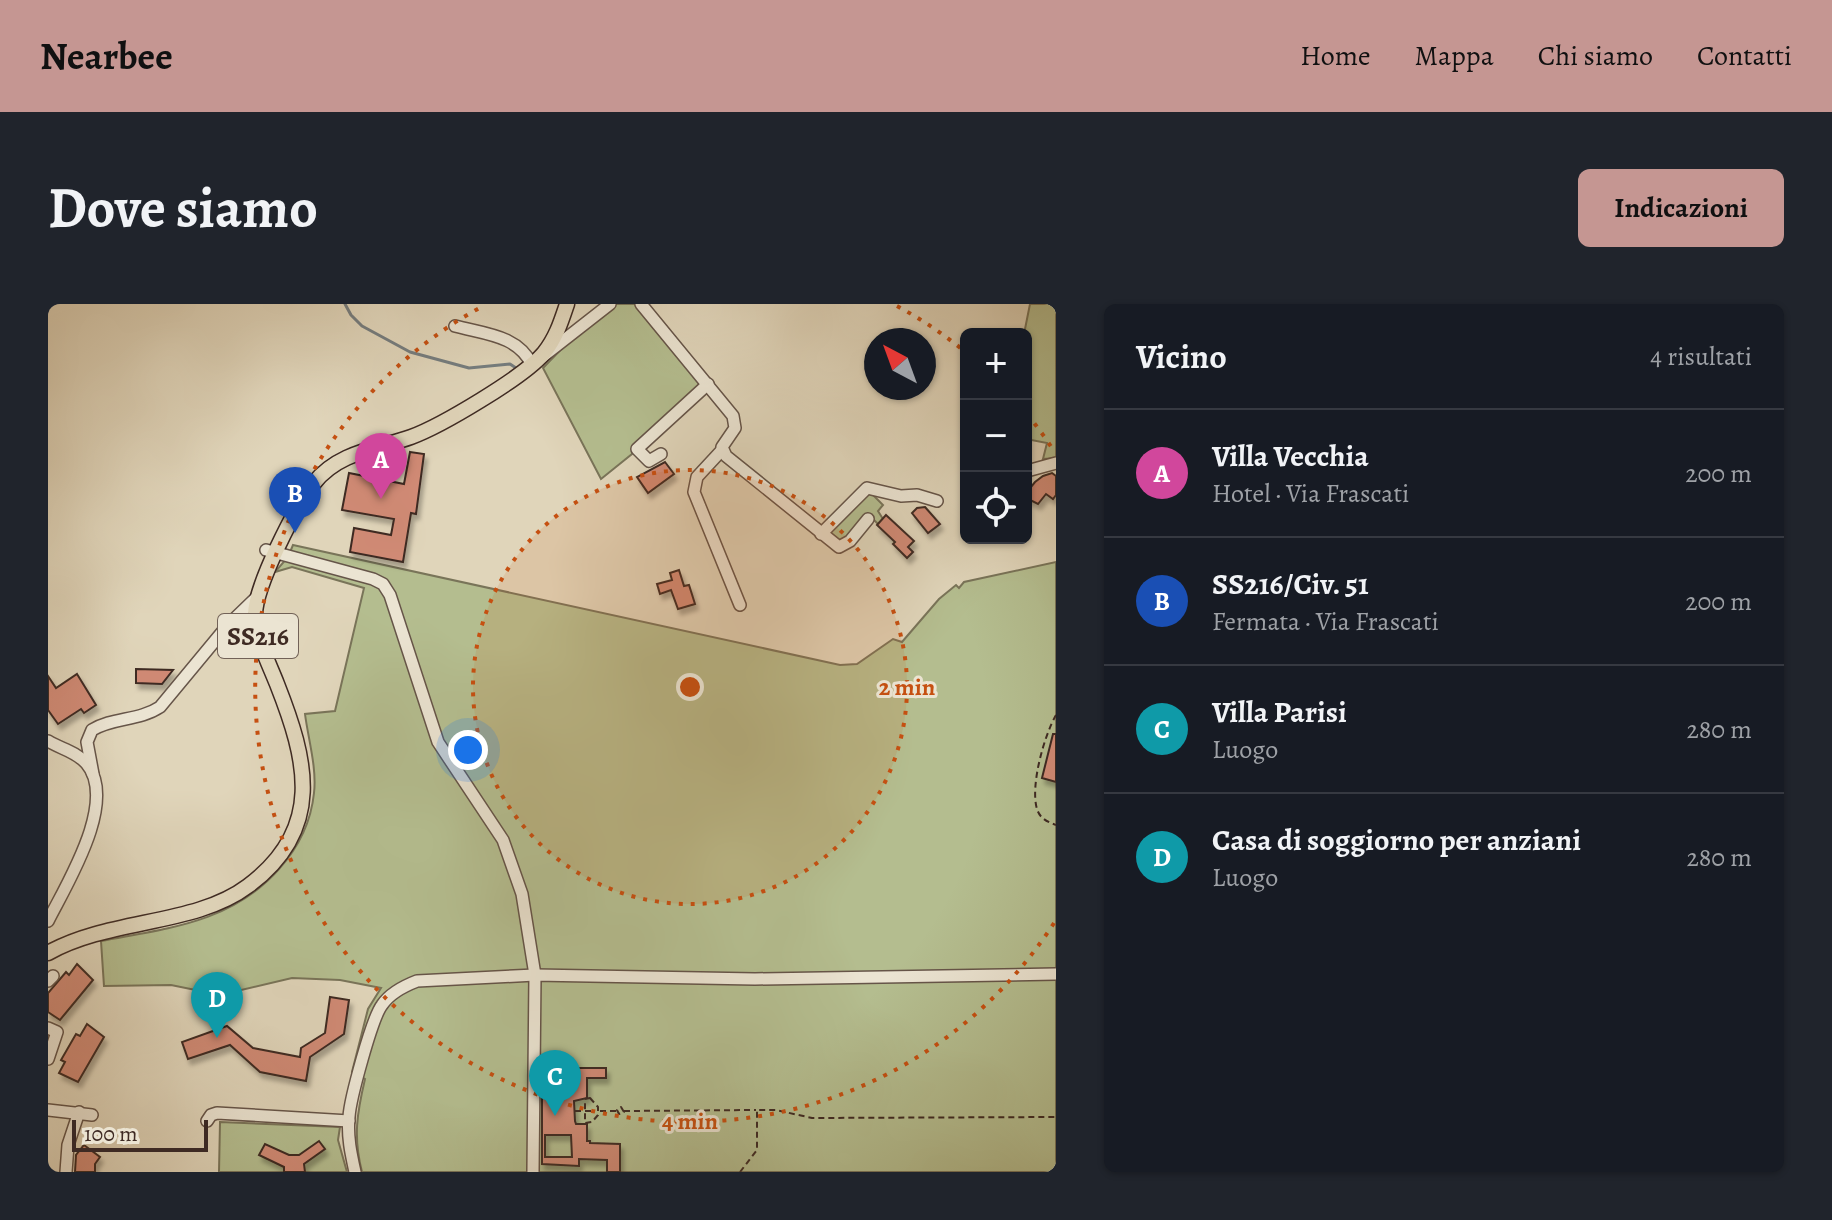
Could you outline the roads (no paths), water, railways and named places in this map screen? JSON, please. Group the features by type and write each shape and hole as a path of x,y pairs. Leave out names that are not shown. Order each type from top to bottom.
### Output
{"main road":[{"name":"SS216","path":"48,953 95,933 196,910 226,899 257,878 291,836 303,807 303,777 289,718 258,632 255,615 270,552 309,490 329,468 356,453 421,432 532,365 554,337 567,304"}],"street":[{"path":"455,326 514,343 527,353 532,365 610,304"},
{"path":"641,304 735,421 735,428 722,450 697,477 694,492 740,605"},
{"path":"661,454 649,461 637,449 708,384"},
{"path":"722,450 821,534 842,547 868,519"},
{"path":"1032,470 1056,463"},
{"path":"821,534 867,488 937,501"},
{"path":"270,552 373,579 387,588 438,742 449,763 501,836 512,859 524,902 535,975 533,1172"},
{"path":"48,921 89,833 95,803 87,742 92,730 145,716 157,709 228,625 257,597"},
{"path":"48,741 78,755 93,774"},
{"path":"355,1172 349,1121 373,1022 390,996 409,984 425,980 535,975 755,979 1056,974"},
{"path":"48,1028 57,1032 48,1059"},
{"path":"48,1110 92,1115"},
{"path":"66,1172 68,1145 79,1112"},
{"path":"207,1121 217,1113 349,1121"}],"waterway":[{"path":"345,304 362,326 410,352 469,368 510,364 516,368"}],"place":[{"name":"Villa Vecchia","path":"381,499"},
{"name":"SS216/Civ. 51","path":"295,533"},
{"name":"Casa di soggiorno per anziani","path":"217,1038"},
{"name":"Villa Parisi","path":"555,1116"}]}
